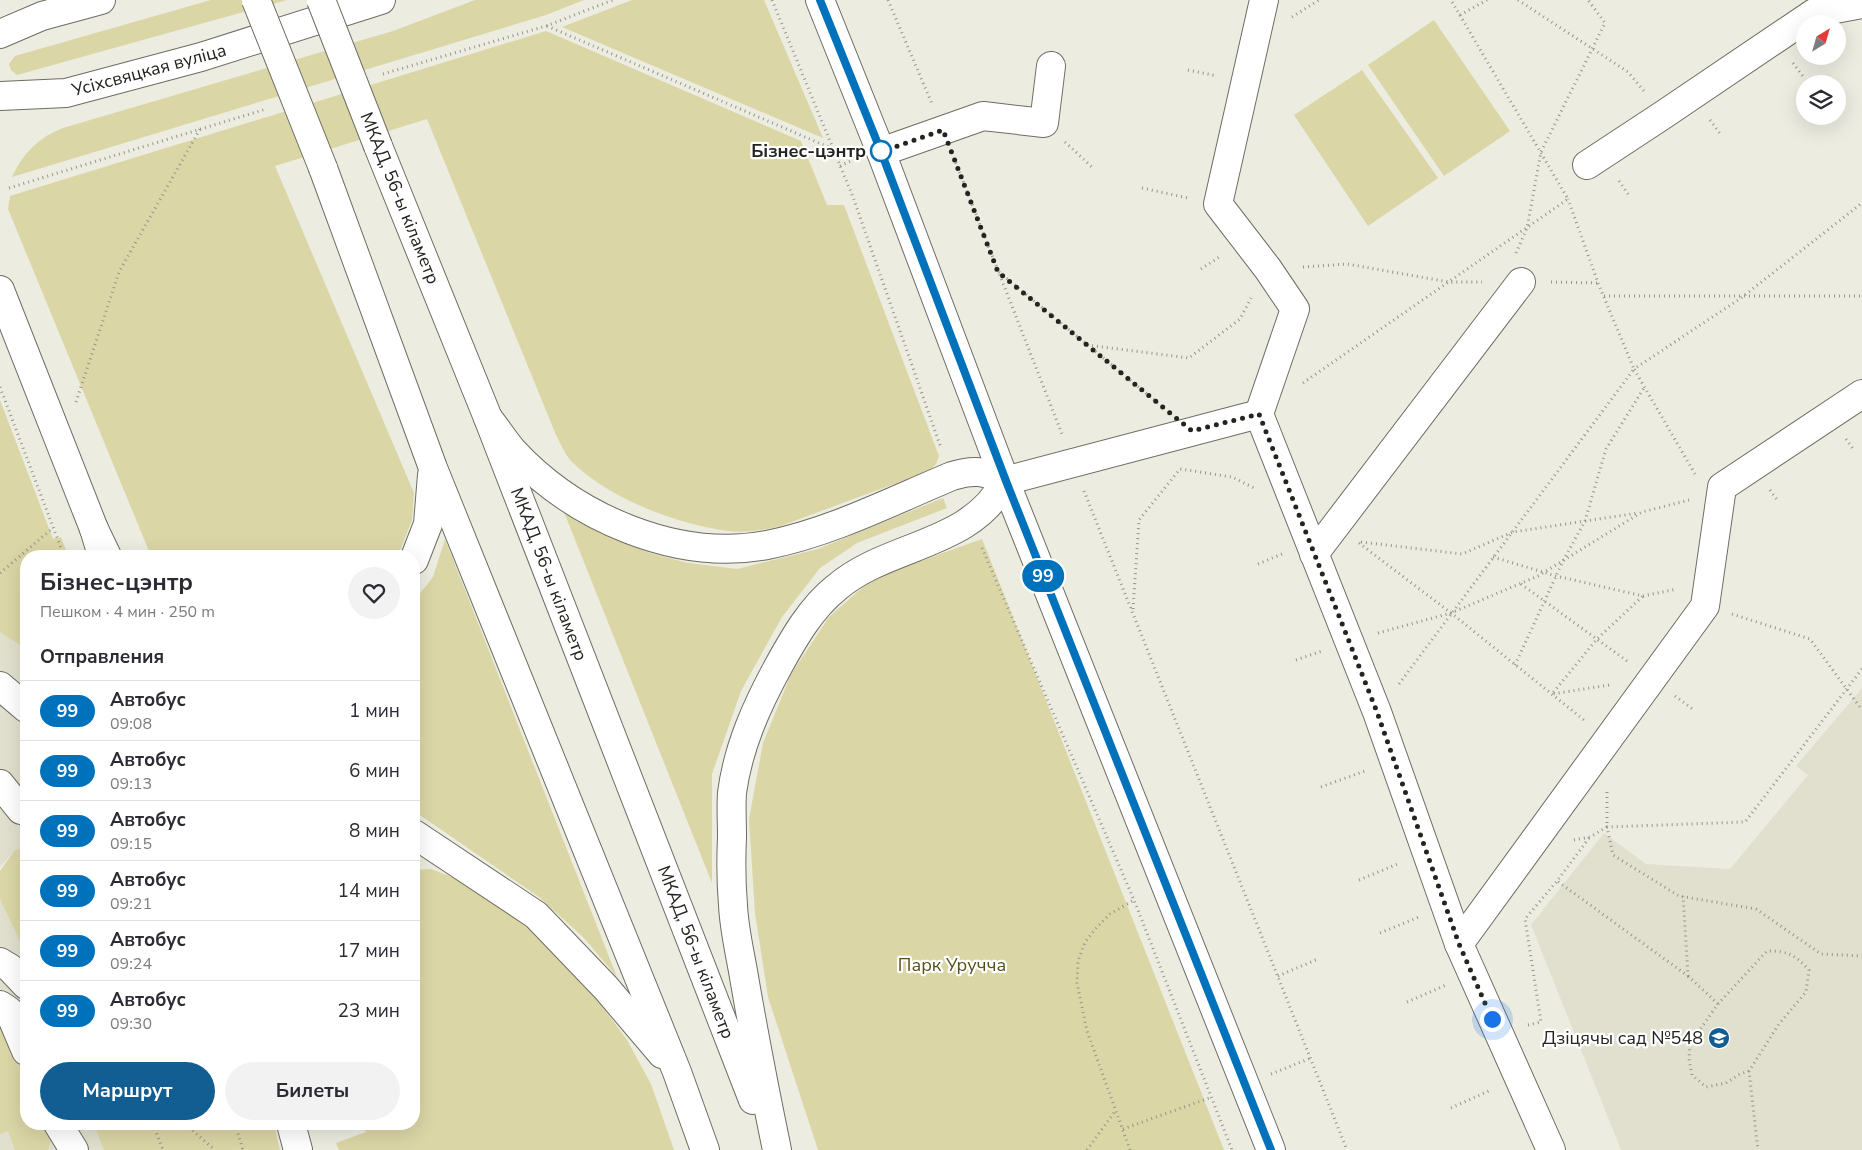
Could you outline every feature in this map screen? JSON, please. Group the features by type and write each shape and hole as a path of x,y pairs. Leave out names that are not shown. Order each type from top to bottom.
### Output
{"main road":[{"path":"0,34 42,16 101,0"},
{"path":"256,0 323,168 433,468 677,1072 705,1150"},
{"name":"МКАД, 56-ы кіламетр","path":"321,0 488,418 773,1150"},
{"name":"Усіхсвяцкая вуліца","path":"0,96 66,93 201,57 381,0"},
{"path":"820,0 881,152 1006,481 1271,1150"},
{"path":"1264,0 1218,204 1268,269 1295,309 1259,414 1377,712 1459,944 1551,1150"},
{"path":"1587,165 1814,13 1862,4"},
{"path":"881,152 983,116 1044,122 1051,66"},
{"path":"1314,554 1521,282"},
{"path":"0,290 94,529 104,550"},
{"path":"1459,944 1652,678 1707,594 1715,491 1862,394"},
{"path":"488,418 513,451 539,475 592,512 645,536 676,543 735,548 766,545 826,529 965,472 977,471 991,474 1006,481 1259,414"},
{"path":"418,550 428,524 433,468"},
{"path":"777,1150 754,1040 733,907 732,793 744,739 767,687 789,648 818,606 836,588 863,569 934,540 971,521 990,505 1006,481"},
{"path":"94,529 100,550"},
{"path":"0,686 20,703"},
{"path":"0,784 20,809"},
{"path":"420,838 536,915 606,988 677,1072"},
{"path":"420,854 448,856"},
{"path":"0,962 10,968 20,979"},
{"path":"0,1005 9,1011 20,1037"},
{"path":"62,1130 74,1150"},
{"path":"78,1130 81,1150"},
{"path":"293,1130 298,1150"}],"path":[{"path":"772,0 853,197 942,451"},
{"path":"888,0 943,130 1072,462 1347,1150"},
{"path":"1451,0 1568,199 1598,283 1634,369 1644,388 1715,491 1642,512 1513,532 1462,554 1358,542 1608,739"},
{"path":"1460,14 1487,0"},
{"path":"1518,0 1628,72 1664,115"},
{"path":"1516,255 1527,228 1540,152 1605,23 1588,0"},
{"path":"546,26 833,149"},
{"path":"1044,122 1094,169"},
{"path":"60,443 76,402 119,272 201,129"},
{"path":"1142,188 1218,204"},
{"path":"1298,386 1568,199"},
{"path":"1377,712 1634,369 1741,298 1862,203"},
{"path":"1087,344 1189,358 1240,319 1268,269 1347,264 1449,282 1598,283"},
{"path":"998,272 1192,431"},
{"path":"1604,296 1741,298 1862,296"},
{"path":"0,387 62,550"},
{"path":"1515,665 1562,562 1585,521 1606,448 1644,388"},
{"path":"1132,612 1139,520 1180,469 1232,477 1296,510"},
{"path":"1349,640 1451,614 1520,584 1562,562 1642,512"},
{"path":"27,550 53,528"},
{"path":"979,540 1134,900 1232,1150"},
{"path":"0,573 20,556"},
{"path":"1493,557 1556,576 1644,596 1707,594 1810,639 1862,710"},
{"path":"1520,584 1694,710"},
{"path":"1552,694 1597,639 1644,596"},
{"path":"1529,847 1590,837 1607,827 1745,822 1862,669"},
{"path":"1552,694 1652,678"},
{"path":"1321,787 1395,761"},
{"path":"1608,788 1607,827 1613,855 1679,896 1756,909 1821,954 1862,956"},
{"path":"1499,1034 1541,1022 1525,920 1590,837"},
{"path":"1358,880 1426,852"},
{"path":"1556,881 1688,976 1718,1004"},
{"path":"1683,896 1688,976"},
{"path":"1130,1150 1087,1032 1077,983 1078,961 1085,942 1110,914 1134,900"},
{"path":"1380,933 1446,906"},
{"path":"1767,951 1784,951 1798,958 1809,970 1806,992 1779,1024 1749,1071 1740,1074 1726,1083 1706,1086 1692,1075 1689,1059 1690,1044 1718,1004 1767,951"},
{"path":"1278,976 1318,959"},
{"path":"1407,1002 1472,973"},
{"path":"1264,1077 1311,1058"},
{"path":"1749,1071 1758,1150"},
{"path":"1451,1108 1519,1078"},
{"path":"1123,1129 1212,1097"},
{"path":"1087,1150 1116,1110"},
{"path":"155,1130 163,1150"},
{"path":"192,1130 215,1150"},
{"path":"237,1130 243,1150"}],"shaded area":[{"path":"0,632 20,645 20,848 14,851 0,867"},
{"name":"Дзіцячы сад №548","path":"1862,688 1862,1150 1621,1150 1531,925 1604,833 1646,864 1730,869 1808,775 1796,766"},
{"path":"0,878 20,911 20,1130 115,1130 122,1150 0,1150"}],"green space":[{"path":"211,0 287,0 17,75 11,70 9,64 15,56"},
{"path":"475,0 584,0 546,15 12,177 21,160 39,141 63,128 393,31"},
{"path":"632,0 764,0 823,138 562,27"},
{"path":"1434,20 1510,131 1444,176 1368,65"},
{"path":"546,31 801,141 827,205 844,205 939,456 936,464 929,471 778,527 760,530 735,532 688,523 645,508 605,487 572,462 556,435 427,119 275,166 414,493 412,520 400,550 149,550 8,209 10,196"},
{"path":"1362,70 1438,178 1368,226 1294,115"},
{"path":"0,400 53,539 61,537 66,550 20,550 20,645 0,632"},
{"path":"943,498 947,508 857,543 820,568 782,617 741,691 712,774 712,883 564,512 596,531 650,553 688,563 737,569 818,549"},
{"path":"445,539 617,977 584,938 539,897 420,815 420,593 433,577"},
{"name":"Парк Уручча","path":"982,539 1224,1150 818,1150 768,997 755,913 749,819 763,743 791,674 829,617 873,578"},
{"path":"20,848 20,941 0,899 0,871 14,851"},
{"path":"431,869 468,883 512,911 544,938 599,1002 627,1040 651,1084 674,1150 339,1150 336,1143 366,1132 365,1130 420,1130 420,870"},
{"path":"0,1015 6,1023 20,1058 20,1130 48,1130 51,1141 48,1150 15,1150 8,1131 0,1134"},
{"path":"96,1130 275,1130 280,1150 104,1150"}],"bus line":[{"name":"99","path":"820,0 880,149 1006,481 1271,1150"}],"place":[{"name":"Бізнес-цэнтр","path":"881,151"},
{"name":"Дзіцячы сад №548","path":"1719,1038"}],"route":[{"path":"881,151 943,130 998,272 1192,431 1259,414 1377,712 1459,944 1492,1019"}]}
